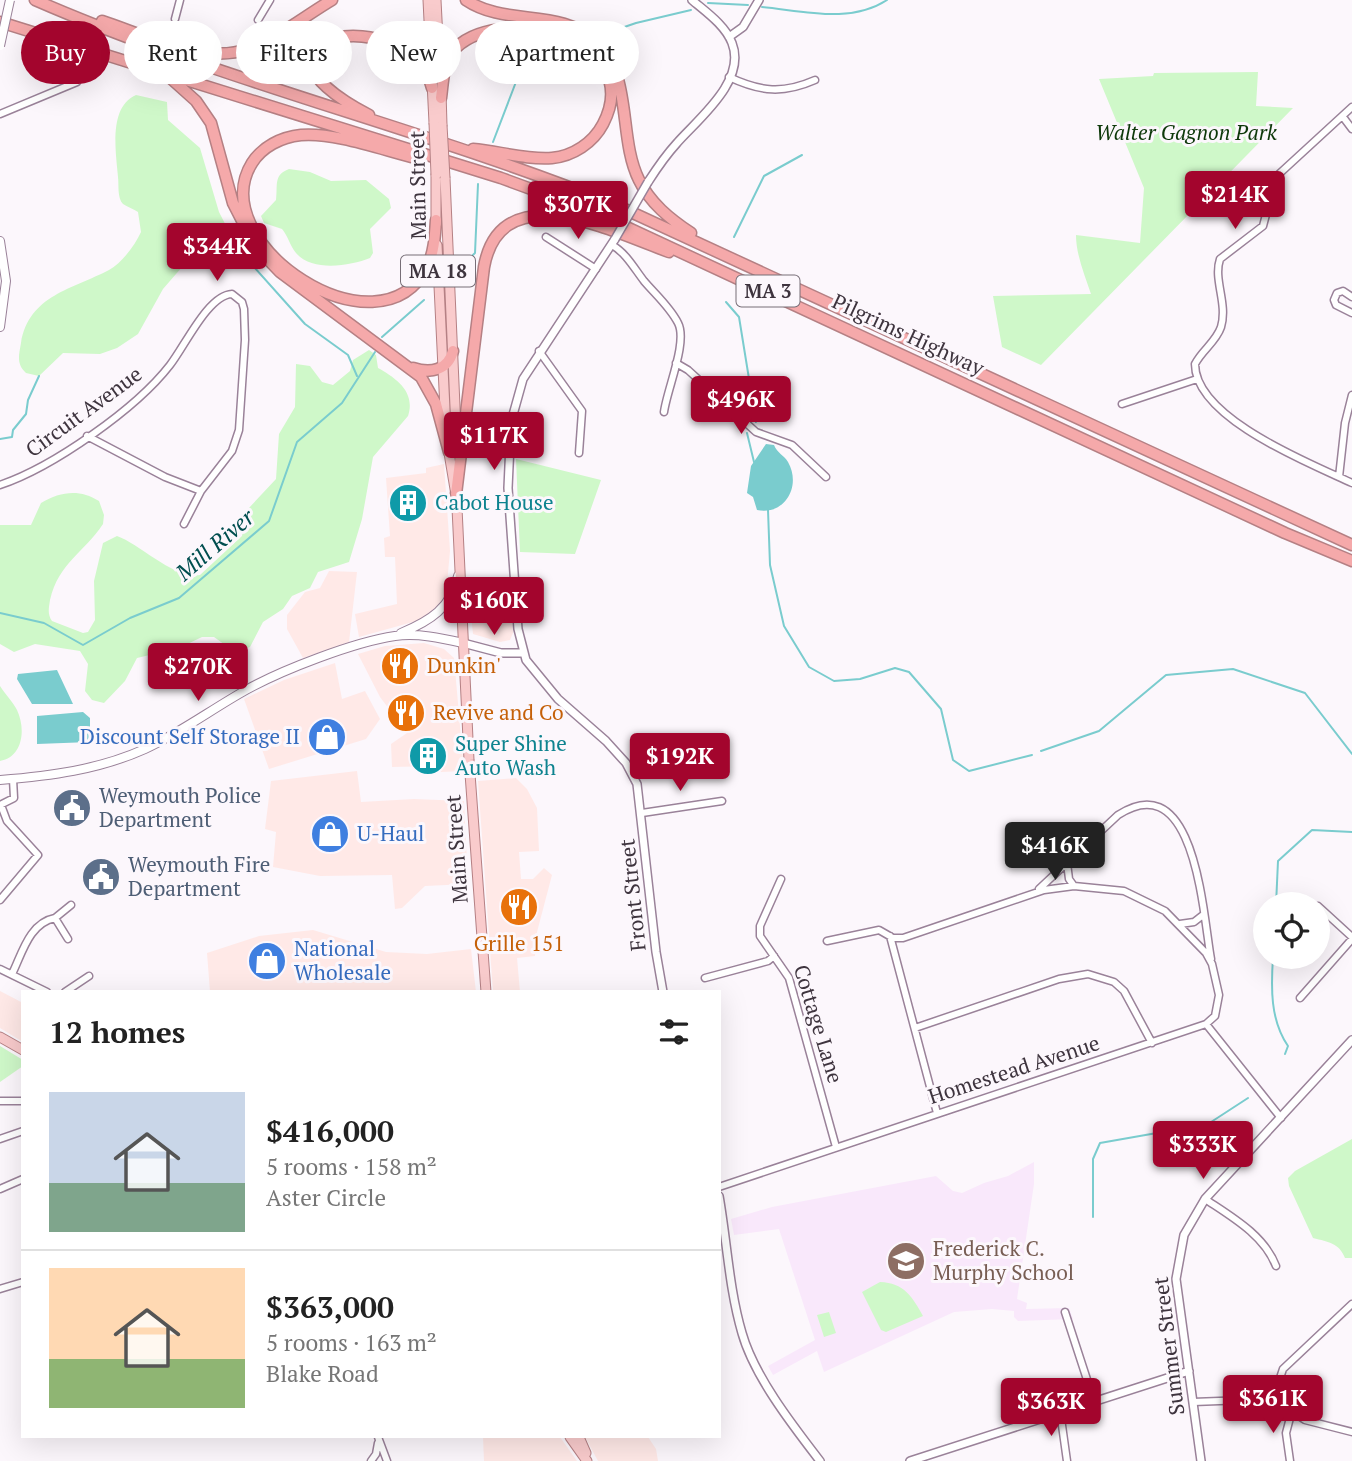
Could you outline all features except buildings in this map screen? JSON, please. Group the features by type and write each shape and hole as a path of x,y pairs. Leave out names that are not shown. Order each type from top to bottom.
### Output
{"highway":[{"path":"37,0 192,49 225,54 255,46 337,2"},
{"name":"MA 3","path":"37,0 189,61 589,194 752,267"},
{"path":"466,0 491,12 559,22 598,43 615,72 633,162 646,193 678,224 752,267"},
{"path":"319,21 337,2"},
{"name":"Pilgrims Highway","path":"0,22 124,60"},
{"path":"441,98 446,64 458,44 476,30 502,23 541,25 576,37 597,53 610,79 611,101 603,125 591,141 572,152 546,158 453,147"},
{"path":"177,84 196,101 208,118 218,142 233,203 246,231 263,255 290,281 421,377 430,390 449,452"},
{"name":"Pilgrims Highway","path":"200,84 501,178 594,212 1275,528 1352,561"},
{"path":"325,84 329,90 353,107 410,134"},
{"path":"431,84 432,88"},
{"path":"436,220 430,261 418,280 389,299 358,302 315,288 276,258 247,218 243,187 251,165 263,150 281,140 304,135 501,178"},
{"path":"456,494 486,257 493,238 507,225 537,215 570,219 745,281"},
{"name":"Pilgrims Highway","path":"752,267 1352,545"},
{"path":"405,363 421,370 442,368 453,351"}],"main road":[{"path":"0,46 10,0"},
{"name":"Main Street","path":"428,0 432,88 438,124 453,351 459,572 486,990"},
{"name":"Main Street","path":"436,0 441,98 438,124"},
{"name":"Main Street","path":"440,176 436,220 442,368 449,452 456,494"},
{"path":"0,241 6,281 0,327"},
{"path":"396,636 439,612 452,596 459,572"},
{"path":"0,780 77,771 127,756 176,733 264,681 371,642 396,636 422,635 463,643"},
{"path":"0,1037 21,1049"},
{"path":"570,1438 589,1461"},
{"path":"579,1438 589,1461"}],"street":[{"path":"174,19 180,0"},
{"path":"258,20 270,0"},
{"path":"692,0 729,37 734,54 729,77 776,92 795,89 816,80"},
{"path":"729,37 743,27 758,0"},
{"name":"Front Street","path":"663,990 637,784 626,763 597,732 542,682 523,653 518,629 509,514 508,452 511,422 527,370 596,269 670,150 718,97 729,77"},
{"path":"0,114 72,84"},
{"path":"1352,107 1279,174 1264,226 1220,259 1218,267 1223,316 1216,337 1195,364 1197,379 1224,415 1352,483"},
{"path":"1342,117 1352,129"},
{"path":"546,237 596,269"},
{"path":"613,242 676,320 682,336 664,412"},
{"path":"1352,297 1343,291 1337,293 1334,300 1336,305 1352,313"},
{"name":"Circuit Avenue","path":"0,485 39,468 87,436 151,387 186,344 212,304 218,298 232,294 242,302 246,340 239,430 232,451 201,491 184,524"},
{"path":"539,351 582,411 579,453"},
{"path":"676,363 688,370 756,432 792,445 826,477"},
{"path":"1122,404 1197,379"},
{"path":"1339,477 1345,423 1352,395"},
{"path":"87,436 165,477 201,491"},
{"path":"463,643 500,653 523,653"},
{"path":"0,900 38,855 7,821 1,805 14,798 13,779"},
{"path":"642,813 722,801"},
{"path":"1037,891 1125,810 1140,806 1162,808 1178,821 1187,837 1219,1003 1215,1016 1206,1024 1281,1118"},
{"path":"1067,863 1069,879 1074,886"},
{"name":"Cottage Lane","path":"781,879 759,931 765,946 783,965 789,978 836,1147"},
{"path":"827,941 873,930 904,938 1037,891 1074,886 1108,888 1140,897 1165,911 1199,944 1212,964"},
{"path":"12,974 35,928 55,918 71,905"},
{"path":"1180,924 1194,922 1203,915"},
{"path":"1300,998 1352,938 1330,917"},
{"path":"55,918 68,939"},
{"path":"890,936 937,1113"},
{"path":"705,978 774,957"},
{"path":"0,969 43,990"},
{"path":"915,1028 1059,979 1088,974 1102,977 1124,991 1152,1044"},
{"path":"68,990 89,976"},
{"name":"Homestead Avenue","path":"721,1186 1206,1024"},
{"name":"Summer Street","path":"1201,1461 1176,1268 1184,1235 1205,1199 1352,1040"},
{"path":"0,1101 21,1101"},
{"path":"0,1139 21,1132"},
{"path":"0,1189 21,1181"},
{"path":"1205,1199 1250,1231 1266,1246 1276,1266"},
{"path":"721,1209 738,1316 746,1344 783,1409 820,1461"},
{"path":"0,1289 21,1283"},
{"path":"1273,1399 1283,1369 1352,1304"},
{"path":"1065,1312 1094,1401"},
{"path":"910,1461 1189,1371"},
{"path":"1193,1402 1273,1399 1291,1414 1352,1432"},
{"path":"1060,1411 1067,1461"},
{"path":"1290,1461 1286,1433 1291,1414"},
{"path":"371,1461 376,1454 378,1438"},
{"path":"378,1438 387,1461"}],"shaded area":[{"path":"444,464 450,551 446,595 436,609 420,620 359,637 355,614 397,604 395,557 385,557 384,538 390,536 386,478 426,473 426,468"},
{"path":"329,571 357,572 349,642 303,658 287,629 287,615 305,592 320,588"},
{"path":"511,594 513,633 510,640 500,642 473,634 469,595"},
{"path":"424,643 444,649 454,658 464,771 441,772 438,766 392,767 391,744 407,733 380,697 358,654 385,646"},
{"path":"335,663 342,699 365,691 380,719 366,739 269,769 244,699 284,680"},
{"path":"357,771 361,802 414,799 464,801 468,884 425,886 402,908 395,909 392,875 320,876 273,867 276,832 265,829 271,781"},
{"path":"516,778 527,789 537,808 539,851 519,852 521,879 533,879 544,868 552,875 537,932 535,956 517,958 520,990 493,990 478,781"},
{"path":"313,930 386,952 427,954 471,949 476,990 210,990 207,953 259,936"},
{"path":"0,991 21,1002 21,1041 0,1028"},
{"name":"Frederick C. Murphy School","path":"1034,1162 1034,1184 1017,1299 1027,1303 1026,1309 1069,1308 1073,1319 1018,1321 1014,1317 1014,1311 992,1309 954,1312 824,1372 817,1351 773,1375 768,1366 815,1340 779,1229 734,1235 731,1219 772,1207 936,1176 953,1191 962,1193 1008,1176"},
{"path":"483,1438 561,1438 577,1461 484,1461"},
{"path":"586,1438 649,1438 656,1449 658,1461 598,1461"}],"green space":[{"name":"Walter Gagnon Park","path":"1258,72 1256,106 1293,108 1041,365 1002,347 993,296 1091,294 1079,258 1076,235 1140,243 1144,188 1099,79 1153,76 1154,73"},
{"path":"136,95 167,102 168,120 200,148 219,212 238,249 215,243 196,251 163,289 138,334 117,348 100,354 63,353 39,376 26,373 19,363 20,351 26,327 33,314 54,296 114,267 128,253 141,232 138,212 123,204 120,198 115,144 117,120 121,110 127,101"},
{"path":"289,169 310,172 331,181 366,180 389,199 391,208 370,229 373,253 370,258 332,266 312,263 296,253 282,229 264,223 261,216 276,200 278,177"},
{"path":"369,350 376,355 378,368 398,381 407,393 410,407 408,416 373,457 362,519 349,562 318,572 310,588 292,596 283,609 263,622 250,647 235,652 214,637 202,637 179,648 137,658 125,681 104,703 92,700 85,691 88,664 80,651 35,644 14,652 0,644 0,525 31,525 41,503 63,494 78,493 99,501 104,515 103,524 59,576 49,608 52,621 83,633 88,632 95,620 94,581 103,543 117,536 169,567 190,575 200,575 242,536 247,510 276,479 279,434 295,407 296,364 310,366 322,382 333,385 350,371 353,360"},
{"path":"516,459 601,480 575,554 520,552"},
{"path":"0,686 17,710 22,733 14,754 0,761"},
{"path":"0,1046 21,1059 21,1067 0,1082"},
{"path":"1352,1139 1352,1258 1345,1258 1336,1246 1313,1238 1289,1186 1288,1178 1295,1171"},
{"path":"880,1282 901,1288 915,1302 923,1316 886,1332 881,1330 862,1292"},
{"path":"829,1312 836,1333 824,1337 817,1315"}],"water":[{"path":"766,444 774,445 786,460 792,471 793,481 788,498 775,509 767,511 757,510 753,497 747,493 751,466"},
{"path":"57,670 73,704 32,704 17,679 18,674"},
{"path":"83,712 90,718 90,742 37,744 37,716"}],"waterway":[{"name":"Mill River","path":"762,7 843,14 858,12 887,0"},
{"name":"Mill River","path":"708,3 748,5"},
{"name":"Mill River","path":"639,22 691,10"},
{"name":"Mill River","path":"493,142 515,84"},
{"path":"734,237 764,176 802,155"},
{"name":"Mill River","path":"457,270 475,253 478,184"},
{"path":"238,249 305,324 348,355 357,376"},
{"name":"Mill River","path":"382,337 424,300"},
{"path":"726,302 739,317 756,422"},
{"name":"Mill River","path":"0,613 44,623 83,645 130,618 179,598 269,521 297,442 342,403 375,352"},
{"path":"0,439 12,437 13,430 26,414 28,400 39,376"},
{"path":"747,433 754,462"},
{"path":"768,510 770,565 784,626 809,667 834,681 860,679 895,668 909,672 941,709 953,760 969,771 1032,755"},
{"path":"1041,751 1099,731 1166,675 1233,669 1305,693 1352,754"},
{"path":"1277,892 1278,861 1312,830 1352,832"},
{"path":"1272,969 1273,1003 1278,1025 1288,1046 1285,1054"},
{"path":"1093,1217 1093,1159 1100,1143 1208,1124 1248,1098"}],"place":[{"name":"Cabot House","path":"408,503"},
{"name":"Dunkin'","path":"400,666"},
{"name":"Revive and Co","path":"406,713"},
{"name":"Discount Self Storage II","path":"327,737"},
{"name":"Super Shine Auto Wash","path":"428,756"},
{"name":"Weymouth Police Department","path":"72,808"},
{"name":"U-Haul","path":"330,834"},
{"name":"Weymouth Fire Department","path":"101,877"},
{"name":"Grille 151","path":"519,907"},
{"name":"National Wholesale","path":"267,961"},
{"name":"Frederick C. Murphy School","path":"906,1261"}]}
